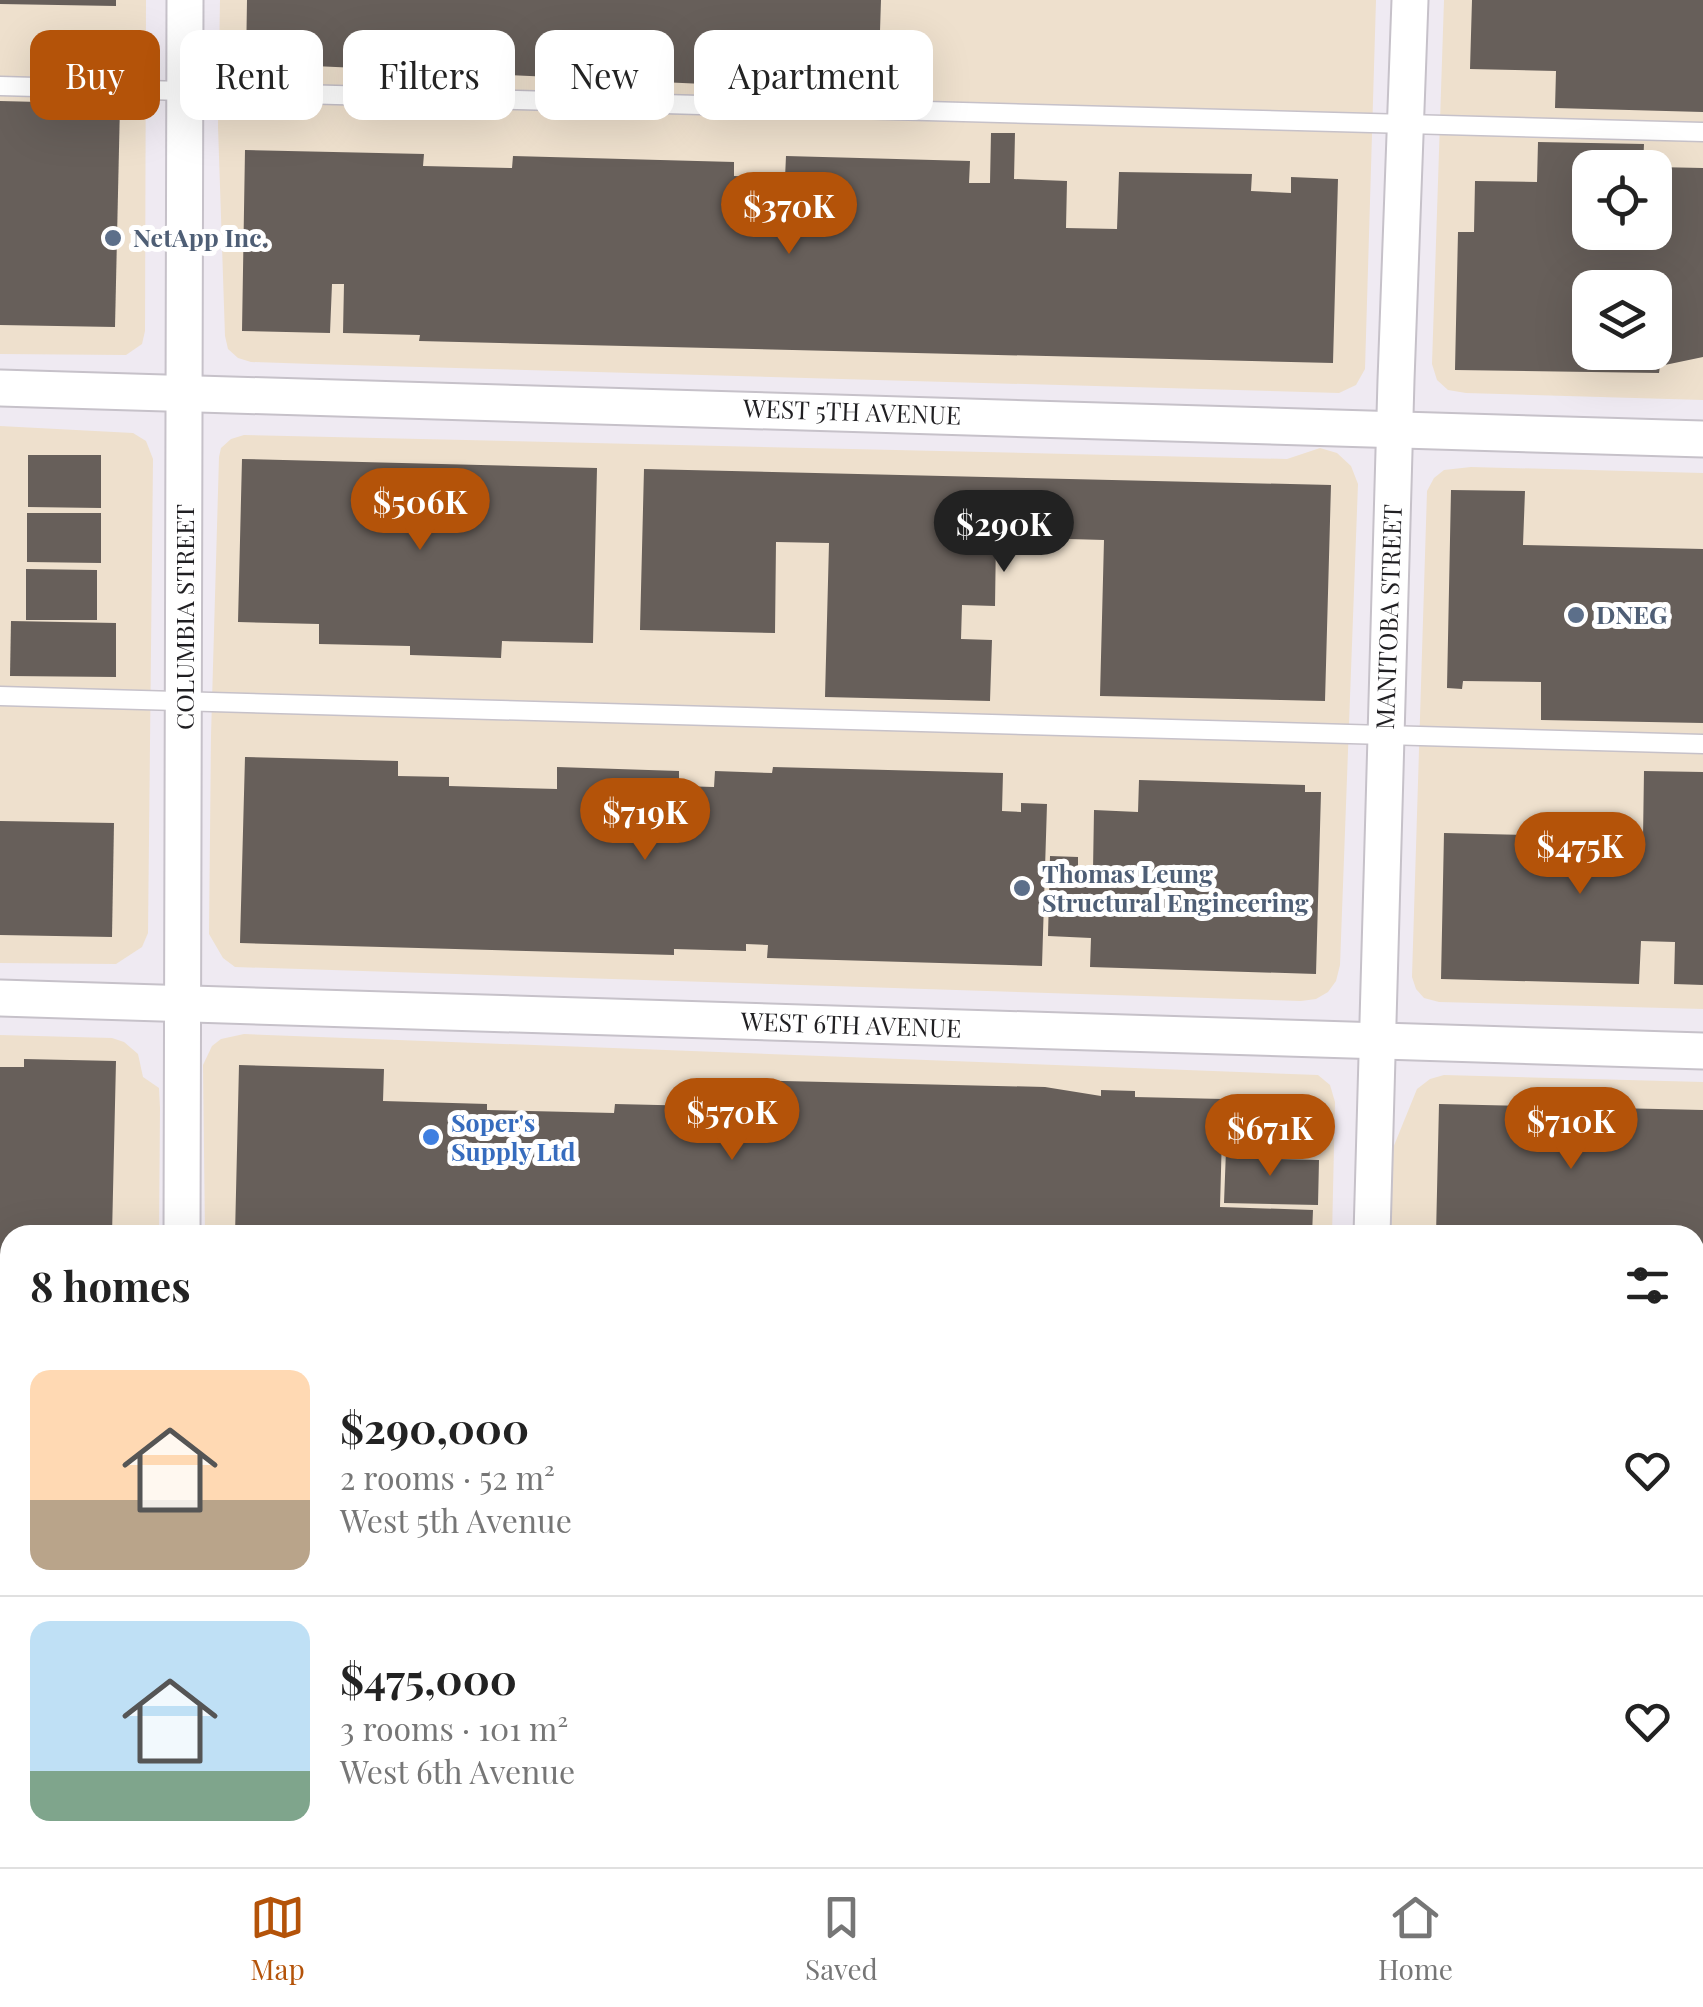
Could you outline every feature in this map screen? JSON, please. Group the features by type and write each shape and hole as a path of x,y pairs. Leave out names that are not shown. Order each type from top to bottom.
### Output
{"street":[{"name":"COLUMBIA STREET","path":"186,0 186,30"},
{"name":"MANITOBA STREET","path":"1372,1225 1410,0"},
{"name":"COLUMBIA STREET","path":"182,1225 185,120"},
{"name":"WEST 5TH AVENUE","path":"0,388 1703,439"},
{"name":"WEST 6TH AVENUE","path":"0,998 1703,1051"}],"lane":[{"path":"0,86 180,93"},
{"path":"323,97 1703,132"},
{"path":"0,696 1703,744"}],"shaded area":[{"path":"0,0 146,0 146,30 30,30 30,120 146,120 142,344 126,355 0,354"},
{"path":"220,0 1376,0 1365,369 1356,385 1339,393 251,362 228,349 225,336 218,120 323,120 323,30 220,30"},
{"path":"1444,0 1703,0 1703,400 1466,393 1448,390 1437,380 1432,364"},
{"path":"0,426 133,433 146,441 153,459 148,933 142,947 116,964 0,963"},
{"path":"244,435 1287,459 1320,448 1337,453 1351,466 1358,484 1340,965 1336,981 1316,999 1301,1001 235,967 223,958 209,934 211,736 219,457 221,448 231,439"},
{"path":"1471,467 1703,473 1703,1009 1439,1002 1424,998 1416,989 1412,977 1427,491 1444,470"},
{"path":"244,1034 1318,1075 1330,1085 1335,1102 1332,1225 205,1225 203,1065 212,1046 221,1039"},
{"path":"0,1035 112,1038 124,1042 138,1054 143,1077 159,1088 159,1225 0,1225"},
{"path":"1444,1075 1703,1082 1703,1225 1391,1225 1393,1148 1417,1089"}],"building":[{"path":"0,0 116,0 116,6 0,4"},
{"path":"247,0 881,0 880,30 694,30 694,83 674,83 674,30 535,30 535,76 515,75 515,30 343,30 343,67 323,67 323,30 247,30"},
{"path":"1472,0 1703,0 1703,112 1555,108 1556,71 1470,69"},
{"path":"0,101 30,102 30,120 120,120 115,327 0,325"},
{"path":"991,133 1015,133 1014,179 1067,181 1066,228 1117,229 1119,172 1252,174 1251,191 1291,193 1291,177 1338,179 1333,363 419,341 420,335 343,333 344,284 332,284 330,333 242,331 245,150 424,154 423,166 512,168 513,156 734,162 734,176 785,178 786,156 970,161 969,183 990,183"},
{"path":"1538,142 1644,144 1644,150 1572,150 1572,250 1672,250 1672,167 1703,168 1703,357 1672,363 1672,270 1572,270 1572,370 1659,370 1659,373 1455,370 1458,232 1474,232 1475,181 1537,182"},
{"path":"28,455 101,455 101,508 28,507"},
{"path":"242,459 597,468 593,643 502,641 501,658 410,655 410,646 319,644 319,624 238,622"},
{"path":"644,469 1331,485 1325,701 1100,696 1104,540 996,537 995,606 962,605 961,639 992,640 990,701 825,697 829,543 776,542 775,633 640,630"},
{"name":"DNEG","path":"1451,490 1525,491 1523,545 1703,549 1703,723 1541,720 1541,682 1463,681 1462,689 1447,688"},
{"path":"27,513 101,513 101,563 27,562"},
{"path":"26,569 97,570 97,620 26,620"},
{"path":"11,621 116,623 116,677 10,676"},
{"path":"245,757 398,761 398,776 449,777 449,786 557,789 557,767 679,771 679,786 714,787 715,771 772,773 773,767 1003,773 1002,811 1021,812 1021,803 1047,804 1042,966 767,958 768,945 746,944 746,951 674,949 674,955 240,943"},
{"path":"1644,771 1703,772 1703,985 1674,984 1675,942 1641,941 1639,984 1441,979 1444,833 1643,838"},
{"path":"1139,780 1305,785 1305,792 1321,792 1316,974 1090,967 1091,938 1048,936 1050,856 1078,857 1078,869 1093,870 1094,810 1138,812"},
{"path":"0,821 114,823 112,937 0,935"},
{"path":"24,1059 116,1061 112,1225 0,1225 0,1067 24,1067"},
{"path":"239,1065 384,1069 383,1101 487,1104 487,1110 614,1113 615,1104 701,1106 701,1115 736,1116 737,1080 1045,1087 1101,1096 1101,1090 1135,1091 1135,1097 1223,1099 1220,1207 1313,1210 1312,1225 235,1225"},
{"path":"1227,1099 1305,1101 1304,1140 1226,1138"},
{"path":"1439,1104 1703,1110 1703,1225 1436,1225"},
{"path":"1226,1150 1277,1151 1276,1159 1319,1160 1318,1205 1224,1203"}],"place":[{"name":"NetApp Inc.","path":"113,238"},
{"name":"DNEG","path":"1576,615"},
{"name":"Thomas Leung Structural Engineering","path":"1022,888"},
{"name":"Soper's Supply Ltd","path":"431,1137"}]}
